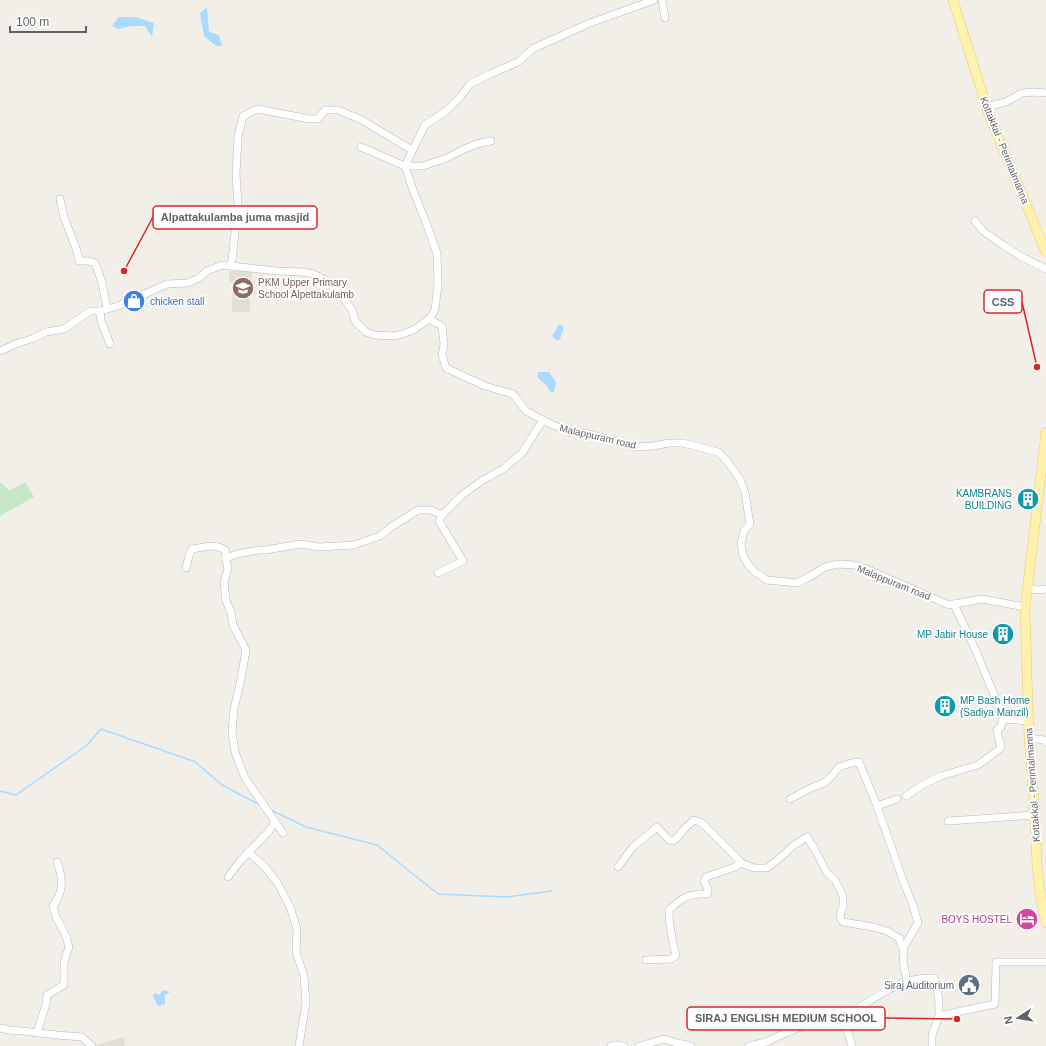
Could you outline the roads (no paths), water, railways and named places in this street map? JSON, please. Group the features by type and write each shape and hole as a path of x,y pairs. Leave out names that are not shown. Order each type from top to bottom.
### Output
{"main road":[{"name":"Kottakkal - Perintalmanna","path":"953,0 986,107 1046,252"},
{"name":"Kottakkal - Perintalmanna","path":"1046,432 1025,607 1028,721 1037,865 1040,894 1046,923"}],"street":[{"path":"0,351 46,332 64,329 90,311 104,310 167,284 187,283 199,278 207,271 222,265 277,272 302,272 314,274 324,279 339,292 352,310 355,321 366,332 374,335 394,336 415,329 429,319 435,310 438,284 437,253 405,166 425,125 446,111 461,96 470,84 518,62 534,48 590,23 654,0"},
{"path":"662,0 665,18"},
{"path":"986,107 1006,102 1022,93 1046,93"},
{"path":"230,265 232,260 238,206 236,174 238,137 243,116 258,109 309,119 318,119 325,110 338,110 360,119 412,150"},
{"path":"361,147 405,166 423,166 447,158 480,143 491,141"},
{"path":"60,199 64,217 77,251 79,261 88,261 95,264 102,282 104,310 101,321 110,344"},
{"path":"975,222 983,232 1020,256 1046,269"},
{"name":"Malappuram road","path":"429,319 442,326 444,344 442,355 446,368 485,386 513,394 526,411 561,429 590,434 636,446 683,443 718,452 727,461 740,479 745,493 750,524 744,531 741,544 743,555 749,566 767,580 798,583 825,567 838,564 855,565 949,605 982,599 1025,607"},
{"path":"438,573 463,561 439,521 442,515 462,495 483,480 503,469 522,453 543,420"},
{"path":"226,558 237,554 300,544 319,547 354,545 380,536 390,527 418,510 431,510 442,515"},
{"path":"186,568 188,556 192,550 211,545 220,546 224,550 228,569 224,582 226,601 231,612 232,625 246,650 234,709 232,732 235,752 245,778 283,833"},
{"path":"1027,589 1046,589"},
{"path":"906,796 924,784 941,776 978,765 1001,748 997,730 1001,727 1004,719 976,651 954,604"},
{"path":"1004,719 1028,721"},
{"path":"1029,738 1044,740 1046,742"},
{"path":"790,799 824,783 839,767 859,762 877,806 913,905 918,923 903,948"},
{"path":"877,806 897,799"},
{"path":"948,821 1035,815"},
{"path":"618,867 633,847 657,827 669,840 673,841 694,820 702,823 741,863 754,868 767,868 794,845 807,837 827,873 835,880 843,896 843,907 840,917 843,922 860,924 888,931 899,938 904,952 903,961 907,982"},
{"path":"228,877 248,852 269,831 275,822"},
{"path":"248,852 263,865 277,882 290,907 297,929 296,952 304,976 306,1003 299,1046"},
{"path":"37,1033 46,1004 47,995 64,985 64,962 69,947 66,936 56,917 53,906 62,890 62,878 57,862"},
{"path":"646,960 671,958 676,955 669,926 669,910 684,897 695,894 707,894 708,889 704,881 706,877 735,867 741,863"},
{"path":"939,1016 995,1004 996,962 1046,962"},
{"path":"749,1046 766,1042 804,1026 843,1016 856,1010 875,996 898,984 923,977 934,978 938,987 939,1016 932,1035 932,1046"},
{"path":"843,1016 852,1046"},
{"path":"0,1028 57,1036 82,1037 92,1046"},
{"path":"639,1046 664,1039 691,1046"},
{"path":"611,1046 624,1046"}],"water":[{"path":"207,7 209,32 219,35 222,46 216,46 204,36 200,13"},
{"path":"119,17 136,17 154,23 152,37 145,26 131,26 119,29 112,26"},
{"path":"559,324 564,327 560,339 557,341 552,336"},
{"path":"538,372 549,372 556,382 554,392 550,392 547,386 538,378"},
{"path":"163,990 170,992 165,995 165,1004 158,1006 153,996 155,993 159,995"}],"waterway":[{"path":"0,791 16,795 86,746 101,729 194,761 222,785 258,804"},
{"path":"271,810 306,827 377,845 438,894 506,897 552,891"}],"place":[{"name":"Alpattakulamba juma masjid","path":"124,271"},
{"name":"PKM Upper Primary School Alpettakulamb","path":"243,288"},
{"name":"chicken stall","path":"134,301"},
{"name":"CSS","path":"1037,367"},
{"name":"KAMBRANS BUILDING","path":"1028,499"},
{"name":"MP Jabir House","path":"1003,634"},
{"name":"MP Bash Home (Sadiya Manzil)","path":"945,706"},
{"name":"BOYS HOSTEL","path":"1027,919"},
{"name":"Siraj Auditorium","path":"969,985"},
{"name":"SIRAJ ENGLISH MEDIUM SCHOOL","path":"957,1019"}]}
